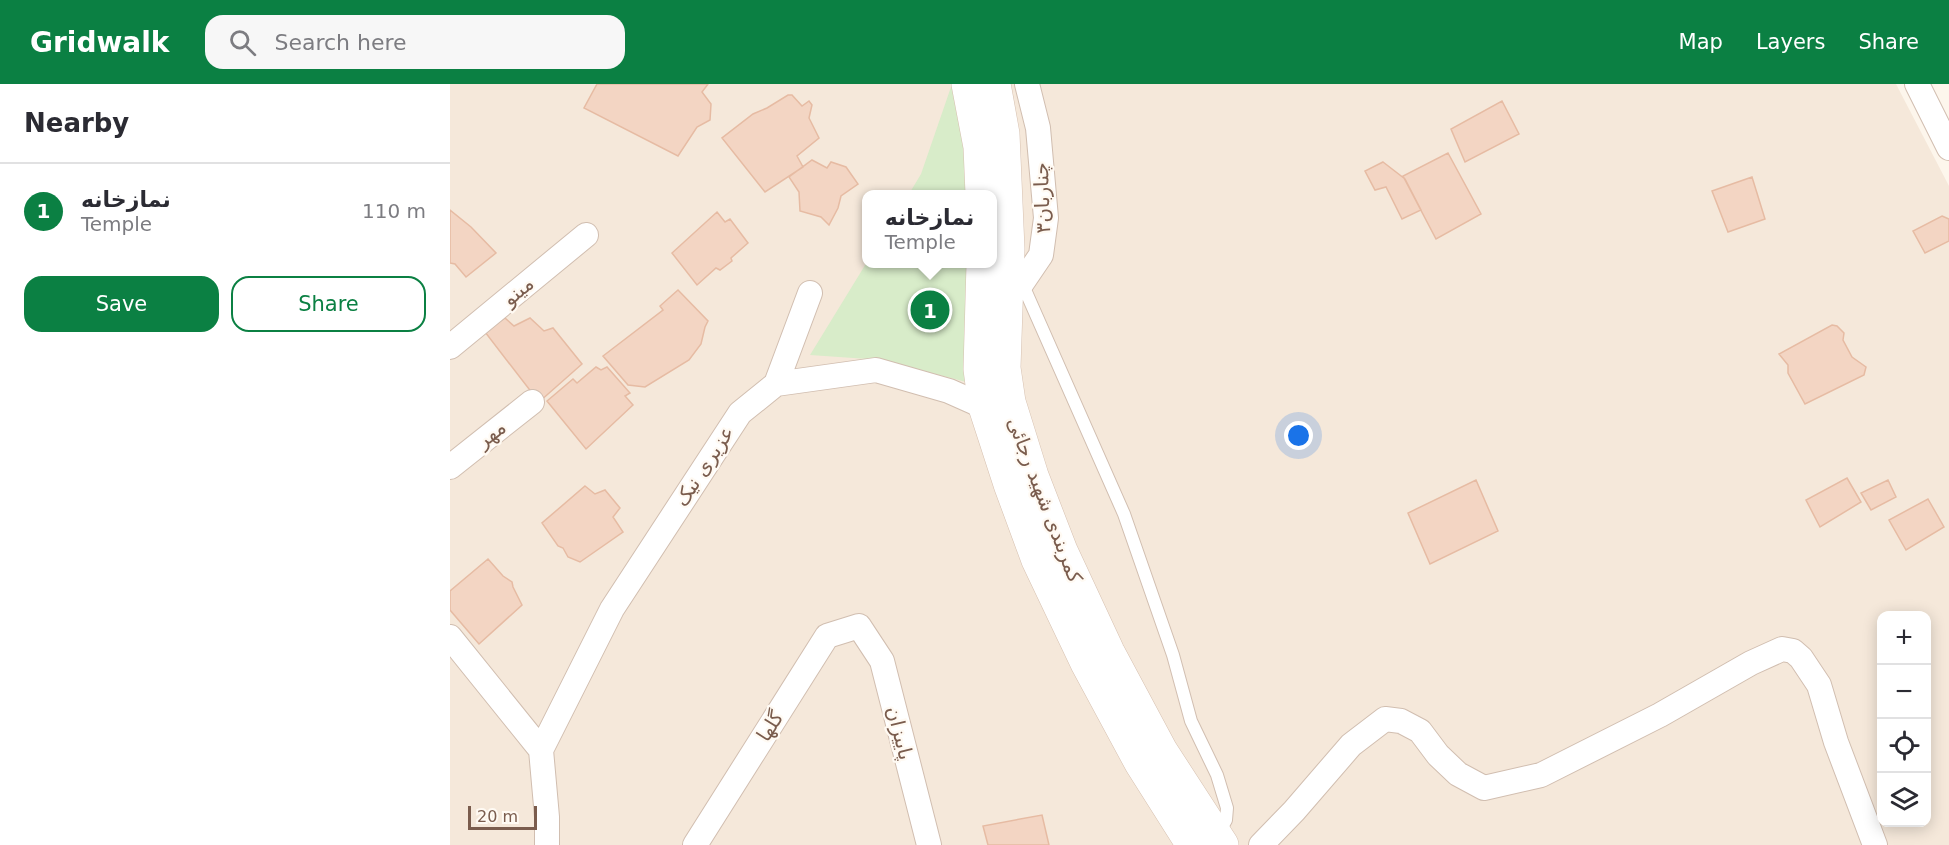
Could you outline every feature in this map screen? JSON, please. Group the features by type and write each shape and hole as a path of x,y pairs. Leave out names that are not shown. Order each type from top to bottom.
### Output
{"main road":[{"path":"968,84 980,147 982,190"},
{"name":"کمربندی شهید رجائی","path":"994,84 1003,134 1008,249 1003,295 1004,368 1009,402 1032,476 1060,550 1108,652 1210,842"},
{"name":"کمربندی شهید رجائی","path":"986,268 1003,295"},
{"name":"کمربندی شهید رجائی","path":"1003,295 980,369 985,407 1038,560 1077,642 1141,763 1210,842"}],"street":[{"name":"چناربان۳","path":"1003,295 1041,255 1046,218 1038,128 1027,84"},
{"path":"1917,84 1949,148"},
{"name":"مینو","path":"450,347 586,234"},
{"path":"810,293 776,384 876,369 949,391 985,407"},
{"name":"عزیری نیک","path":"541,750 612,609 740,413 776,384"},
{"name":"مهر","path":"450,467 531,402"},
{"name":"گلها","path":"695,845 827,636 859,626"},
{"name":"پاییزان","path":"859,626 882,661 929,845"},
{"path":"450,637 541,750 547,845"},
{"path":"1261,845 1351,745 1385,719 1401,721 1420,731 1438,755 1458,774 1484,788 1542,775 1660,715 1750,663 1782,649 1793,651 1801,658 1819,685 1836,742 1875,845"}],"lane":[{"path":"1003,295 1124,514 1173,655 1191,722 1217,775 1227,808 1226,820 1210,842"}],"shaded area":[{"path":"450,84 1896,84 1949,186 1949,845 450,845"}],"green space":[{"path":"952,84 974,190 911,190 921,174"},
{"path":"863,268 975,268 970,383 882,360 810,355"}],"building":[{"path":"597,84 708,84 702,92 711,104 710,120 697,127 678,156 584,108"},
{"path":"792,95 802,106 809,101 812,105 809,118 819,138 797,156 803,167 765,192 722,138 753,114"},
{"path":"1502,101 1519,134 1465,162 1451,129"},
{"path":"1448,153 1481,214 1436,239 1403,176"},
{"path":"812,160 827,168 831,162 846,167 858,184 841,196 838,208 829,225 821,217 800,211 799,192 789,177"},
{"path":"1383,162 1405,179 1421,210 1402,219 1386,187 1375,190 1365,171"},
{"path":"1752,177 1765,219 1728,232 1712,191"},
{"path":"450,210 471,227 496,253 466,277 455,264 450,263"},
{"path":"717,212 725,222 730,219 748,243 731,258 732,261 720,270 716,268 697,285 672,253"},
{"path":"1942,216 1949,219 1949,241 1925,253 1913,231"},
{"path":"678,290 708,321 701,344 689,360 645,387 628,385 603,356 663,310 660,306"},
{"path":"505,318 514,326 530,318 544,331 553,328 582,364 539,402 485,332"},
{"path":"1832,325 1837,326 1844,333 1843,340 1852,357 1866,367 1864,375 1805,404 1788,373 1788,365 1779,354"},
{"path":"596,367 601,370 607,367 630,393 625,396 633,405 586,449 547,401 573,379 577,383"},
{"path":"1847,478 1861,502 1820,527 1806,500"},
{"path":"1476,480 1498,531 1430,564 1408,513"},
{"path":"1888,480 1896,497 1871,510 1861,493"},
{"path":"585,486 595,494 605,490 620,508 613,517 623,532 580,562 568,557 542,523"},
{"path":"1928,499 1944,527 1906,550 1889,520"},
{"path":"488,559 503,576 512,582 522,605 479,644 450,610 450,591"},
{"path":"1042,815 1049,845 988,845 983,826"}],"place":[{"name":"نمازخانه","path":"930,310"}]}
